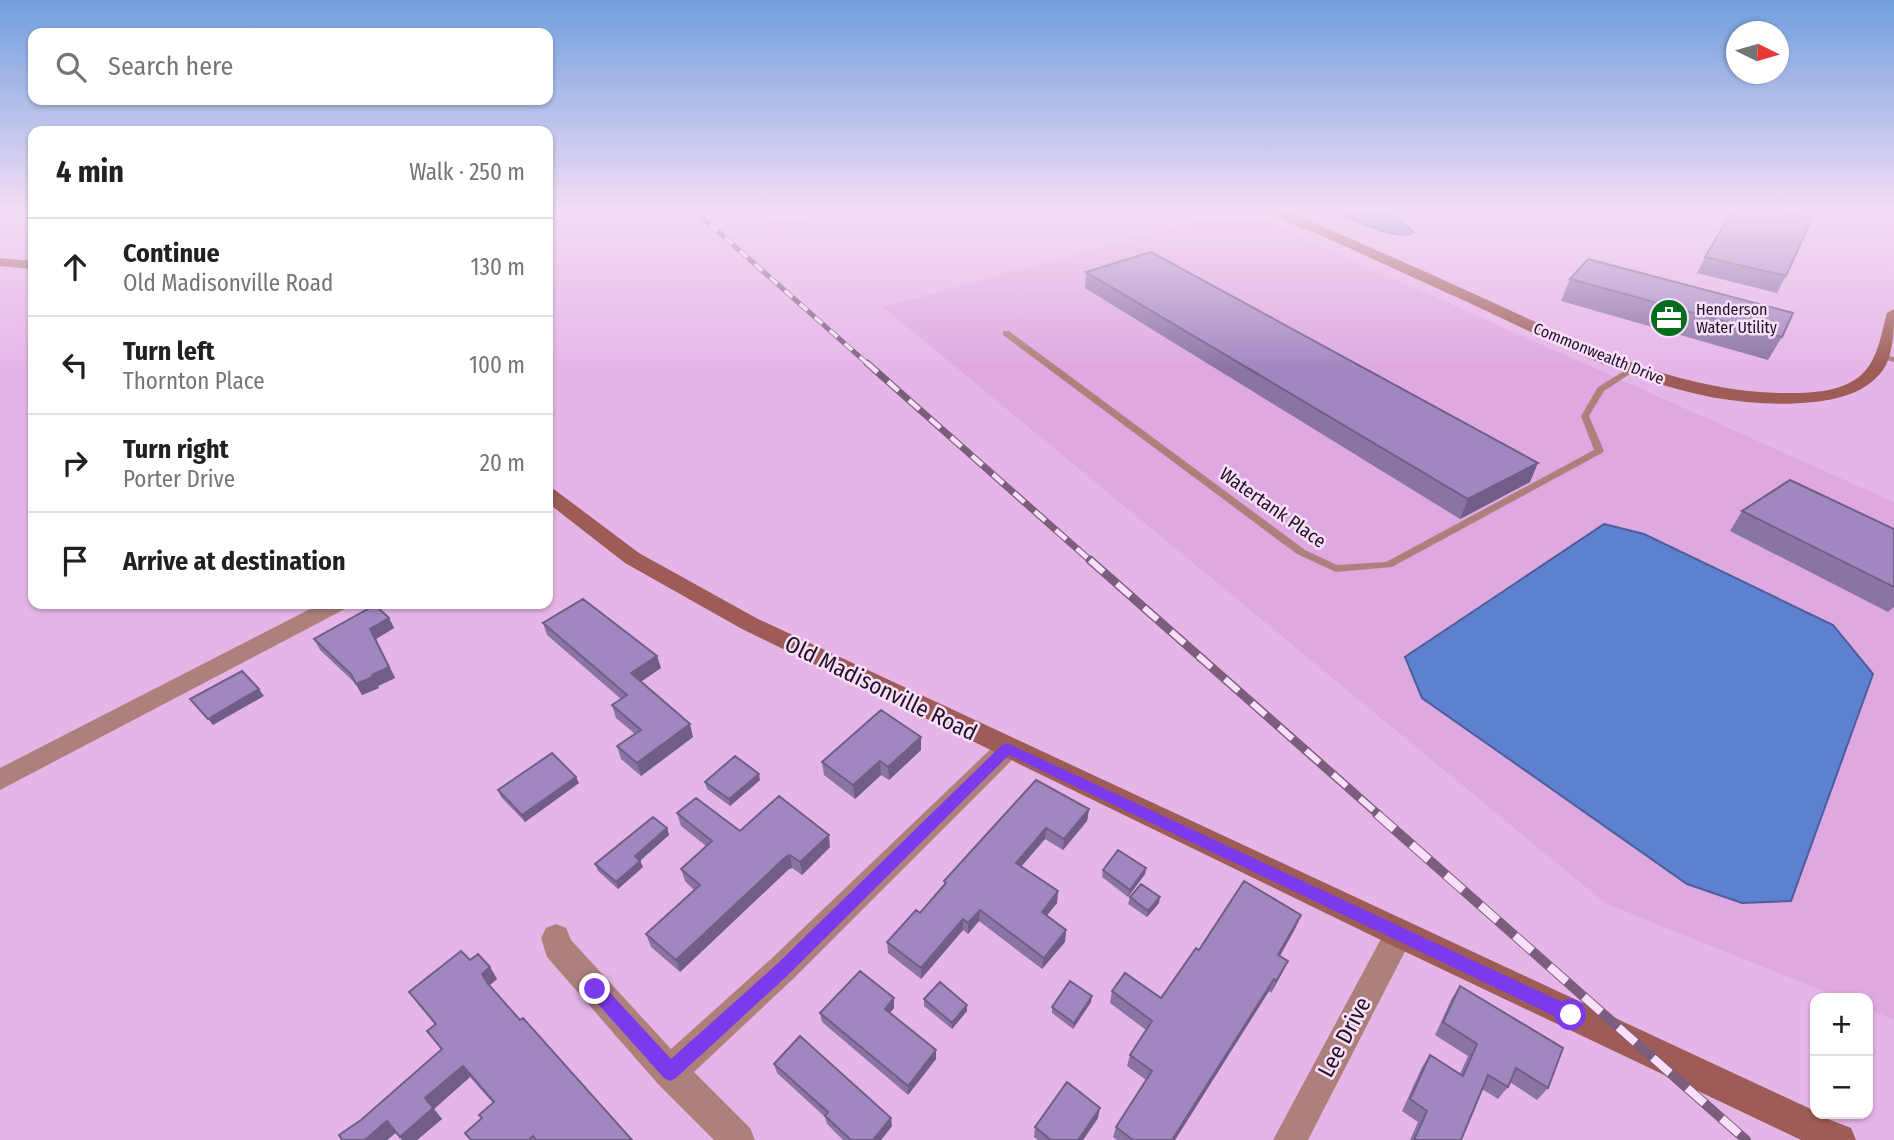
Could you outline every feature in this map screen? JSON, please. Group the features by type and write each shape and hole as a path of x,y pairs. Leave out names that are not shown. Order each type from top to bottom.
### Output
{"main road":[{"name":"Commonwealth Drive","path":"1396,264 1632,370 1672,383 1760,398 1811,398 1832,395 1862,383 1888,358 1894,313"},
{"name":"Old Madisonville Road","path":"553,498 632,558 750,624 1399,934 1839,1140"}],"street":[{"path":"0,780 327,609"},
{"path":"670,1072 782,969 1007,748"},
{"name":"Lee Drive","path":"1290,1140 1399,934"},
{"path":"556,938 558,947 670,1072 738,1140"}],"lane":[{"name":"Watertank Place","path":"1006,333 1301,552 1336,569 1388,565 1599,451 1585,416 1601,389 1632,370"}],"shaded area":[{"path":"1040,264 1362,264 1894,502 1894,1020 1873,1011 1873,993 1828,993 1605,903 883,307"}],"water":[{"path":"1604,524 1644,534 1833,625 1873,674 1791,901 1742,903 1687,884 1422,698 1405,657"}],"building":[{"path":"1111,264 1173,264 1538,463 1468,499 1086,272"},
{"path":"1583,264 1608,264 1793,313 1782,337 1570,279"},
{"path":"1736,264 1791,264 1786,276"},
{"path":"1790,480 1894,529 1894,587 1742,511"},
{"path":"583,599 657,656 631,673 690,724 637,763 617,746 641,730 612,705 627,695 543,623"},
{"path":"368,609 379,609 389,618 370,629 389,667 356,684 351,674 314,639"},
{"path":"242,671 259,689 208,719 190,699"},
{"path":"881,710 921,737 888,767 880,761 853,785 822,762"},
{"path":"552,753 576,777 522,815 498,790"},
{"path":"735,756 759,774 729,799 705,782"},
{"path":"1036,780 1089,809 1064,839 1046,828 1016,863 1058,891 1042,912 1066,930 1044,958 980,910 968,923 963,919 921,968 887,942 916,910 920,913 946,883 944,881"},
{"path":"779,796 829,835 800,862 790,855 787,856 676,960 646,934 700,885 681,869 712,841 677,813 696,798 740,831"},
{"path":"653,817 667,828 635,856 640,861 616,882 595,864"},
{"path":"1118,850 1146,868 1130,890 1103,870"},
{"path":"1244,881 1301,915 1278,955 1288,961 1172,1140 1133,1140 1116,1127 1152,1071 1130,1055 1152,1021 1112,991 1125,973 1161,998 1196,948 1199,950"},
{"path":"1141,884 1160,897 1148,911 1130,897"},
{"path":"461,951 470,960 478,954 490,967 482,974 488,984 520,1020 523,1018 632,1140 536,1140 533,1136 529,1140 471,1140 465,1133 482,1118 479,1115 494,1102 463,1066 425,1098 433,1108 400,1137 387,1121 365,1140 342,1140 339,1135 361,1120 442,1049 427,1031 436,1024 409,992"},
{"path":"860,971 894,998 885,1009 936,1050 908,1086 820,1013"},
{"path":"1070,981 1092,996 1074,1023 1052,1007"},
{"path":"940,982 967,1005 952,1023 924,999"},
{"path":"1460,986 1563,1048 1548,1088 1516,1068 1508,1087 1488,1075 1461,1140 1414,1140 1427,1111 1410,1099 1430,1055 1463,1076 1477,1044 1443,1022"},
{"path":"800,1036 891,1118 873,1140 851,1140 825,1116 828,1112 774,1064"},
{"path":"1067,1082 1100,1108 1078,1140 1051,1140 1035,1127"}],"railway":[{"path":"755,264 869,365"},
{"path":"867,363 1092,562"},
{"path":"1090,560 1379,815"},
{"path":"1377,814 1746,1140"}],"place":[{"name":"Henderson Water Utility","path":"1669,318"}],"route":[{"path":"595,989 670,1072 872,883 1007,748 1571,1015"}]}
